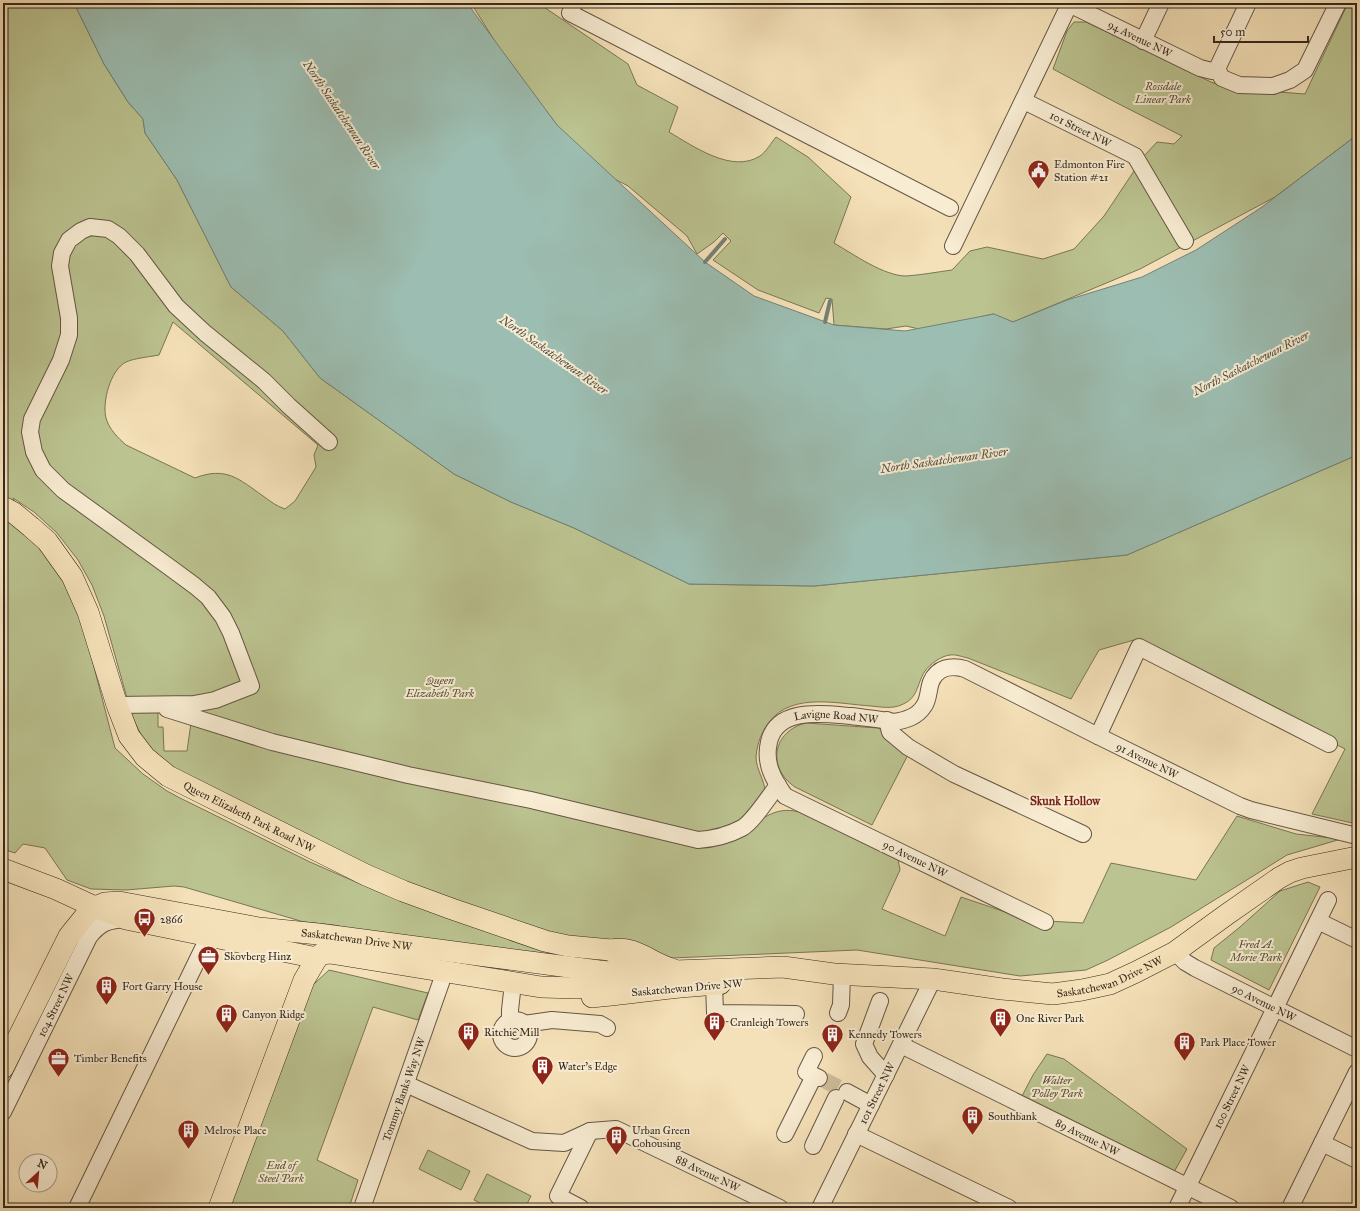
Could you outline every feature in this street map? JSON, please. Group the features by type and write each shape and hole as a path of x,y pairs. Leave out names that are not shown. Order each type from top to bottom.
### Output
{"main road":[{"name":"Queen Elizabeth Park Road NW","path":"3,507 14,513 47,542 72,576 90,618 117,705 130,736 145,757 168,776 366,876 438,904 546,941 568,946 612,950 625,949 633,951 657,963 683,972"},
{"name":"Saskatchewan Drive NW","path":"94,908 105,904 119,902 259,928 318,934 620,973 683,972 783,967 838,974 933,979 1002,989 1053,994 1110,984 1175,952 1279,878 1302,868 1357,857"},
{"name":"Saskatchewan Drive NW","path":"3,869 56,889 94,908 126,919 317,958 321,954 330,953 541,987 578,988 605,985 617,979 620,973"},
{"path":"56,889 64,899 67,908 69,917 69,936"},
{"name":"104 Street NW","path":"10,1062 69,936 86,915 94,908"},
{"path":"219,1208 304,980 317,958 290,940 259,928"},
{"path":"612,950 620,959 622,966 620,973"},
{"name":"Saskatchewan Drive NW","path":"541,987 580,998 714,984 787,980 838,974"}],"street":[{"path":"574,3 570,13 950,208"},
{"path":"1143,41 1161,3"},
{"path":"1248,3 1214,70 1222,78 1239,85 1273,86 1290,80 1305,70 1338,3"},
{"path":"954,246 1070,4"},
{"name":"94 Avenue NW","path":"1070,4 1200,68 1214,70"},
{"name":"101 Street NW","path":"1024,101 1135,156 1185,242"},
{"path":"117,705 194,704 215,700 251,686 231,633 223,617 208,597 63,490 43,470 34,452 30,432 32,420 61,360 69,335 69,318 60,266 62,253 70,240 81,231 90,227 108,229 119,236 137,254 176,306 205,333 264,381 329,442"},
{"path":"1098,736 1139,647 1329,744"},
{"name":"91 Avenue NW","path":"945,668 952,666 965,669 1098,736 1251,810 1357,836"},
{"name":"Lavigne Road NW","path":"781,790 769,769 767,749 769,740 774,731 787,719 803,714 823,713 894,722 911,718 924,706 928,698 931,682 934,676 945,668"},
{"path":"150,704 279,743 408,775 532,800 698,840 715,838 744,828 764,805 781,790"},
{"path":"887,720 890,732 896,737 954,774 1083,834"},
{"name":"90 Avenue NW","path":"781,790 1045,922"},
{"name":"100 Street NW","path":"1178,1208 1328,900"},
{"name":"104 Street NW","path":"3,1112 10,1062 89,937 95,929 103,924 115,920 126,919"},
{"path":"1318,921 1357,940"},
{"path":"77,1208 209,936"},
{"name":"90 Avenue NW","path":"1175,952 1185,962 1195,968 1357,1049"},
{"name":"Tommy Banks Way NW","path":"367,1206 406,1084 445,971"},
{"path":"838,974 841,1005 838,1013"},
{"name":"101 Street NW","path":"820,1208 933,979"},
{"path":"513,983 510,1010 517,1022 552,1020 600,1024 607,1028"},
{"path":"714,984 715,1013 796,1014"},
{"path":"880,1001 864,1044 870,1057 886,1075"},
{"name":"89 Avenue NW","path":"901,1045 1231,1208"},
{"path":"785,1134 819,1078 806,1072 814,1056"},
{"path":"1290,1208 1357,1072"},
{"path":"406,1084 532,1141 564,1143 590,1130"},
{"path":"813,1146 842,1095 871,1106"},
{"name":"88 Avenue NW","path":"590,1130 616,1129 780,1208"},
{"path":"581,1208 558,1196 590,1130"},
{"path":"856,1134 1009,1208"},
{"path":"1322,1142 1357,1160"}],"green space":[{"name":"Queen Elizabeth Park","path":"3,3 74,3 104,64 128,102 143,119 145,133 177,180 231,287 283,331 320,378 454,474 511,502 574,528 689,584 814,586 1127,555 1357,455 1357,824 1312,814 1345,749 1134,640 1099,650 1071,699 968,658 950,655 939,659 927,668 914,695 911,699 901,705 886,707 831,702 804,703 791,706 780,712 770,721 762,733 757,747 756,762 764,783 765,792 736,824 739,836 767,816 781,811 790,810 799,812 898,859 900,870 882,909 945,936 961,897 1029,920 1083,923 1111,863 1196,880 1237,816 1296,834 1341,839 1287,855 1171,927 1086,970 1020,976 857,950 672,958 590,939 553,934 355,865 169,769 148,750 132,716 104,616 92,585 78,560 57,533 34,512 13,498 25,527 76,598 115,748 143,774 167,791 180,798 310,862 381,893 552,954 517,954 393,938 334,925 304,922 184,887 174,886 126,890 91,889 67,880 45,848 23,844 15,853 3,849","holes":["173,322 318,445 314,455 316,467 295,501 285,509 273,503 247,484 232,476 215,473 195,478 126,445 109,426 105,412 106,396 108,387 116,372 120,366 126,362 159,355","158,706 192,716 187,751 164,751 163,727 158,727"]},
{"name":"Rossdale Linear Park","path":"471,3 538,3 628,64 637,85 678,107 669,132 713,156 737,162 749,161 760,156 776,137 808,157 851,197 834,243 869,264 897,275 912,276 952,270 970,251 987,247 1043,259 1074,249 1104,216 1144,156 1157,142 1174,144 1182,136 1053,69 1067,31 1074,22 1086,22 1183,69 1228,88 1305,94 1348,3 1357,3 1357,135 1275,197 1140,269 1013,322 993,314 942,326 919,329 906,326 886,329 834,325 832,299 826,298 819,313 758,290 713,260 731,241 723,233 714,242 697,254 687,236 628,186 607,175 566,137 499,48"},
{"path":"806,723 878,728 912,747 872,825 795,787 786,779 780,770 777,760 777,750 780,741 795,727"},
{"name":"Fred A. Morie Park","path":"1308,882 1320,887 1269,990 1211,960 1214,948 1280,891"},
{"name":"End of Steel Park","path":"329,970 428,993 418,1020 373,1007 317,1160 358,1180 349,1208 229,1208 313,985"},
{"name":"Walter Polley Park","path":"1047,1054 1064,1059 1187,1149 1174,1172 1021,1098 1033,1075"},
{"path":"428,1150 470,1171 461,1190 419,1169"},
{"path":"487,1174 531,1196 525,1208 490,1208 474,1200"}],"water":[{"name":"North Saskatchewan River","path":"74,3 467,3 557,125 705,262 754,296 834,325 905,331 994,314 1013,322 1067,300 1142,277 1196,250 1262,207 1357,135 1357,455 1127,555 814,586 689,584 574,528 511,502 454,474 320,378 283,331 231,287 177,180 145,133 143,119 128,102 104,64"}],"waterway":[{"path":"705,262 725,239"},
{"path":"825,322 830,301"}],"tunnel":[{"path":"824,1080 847,1092"}],"place":[{"name":"Edmonton Fire Station #21","path":"1039,190"},
{"name":"2866","path":"145,938"},
{"name":"Skovberg Hinz","path":"209,976"},
{"name":"Fort Garry House","path":"107,1006"},
{"name":"Canyon Ridge","path":"226,1034"},
{"name":"One River Park","path":"1000,1038"},
{"name":"Cranleigh Towers","path":"715,1042"},
{"name":"Ritchie Mill","path":"469,1052"},
{"name":"Kennedy Towers","path":"832,1054"},
{"name":"Park Place Tower","path":"1185,1062"},
{"name":"Timber Benefits","path":"58,1078"},
{"name":"Water's Edge","path":"542,1086"},
{"name":"Southbank","path":"972,1136"},
{"name":"Melrose Place","path":"188,1150"},
{"name":"Urban Green Cohousing","path":"617,1156"}],"district":[{"name":"Skunk Hollow","path":"1065,801"}]}
